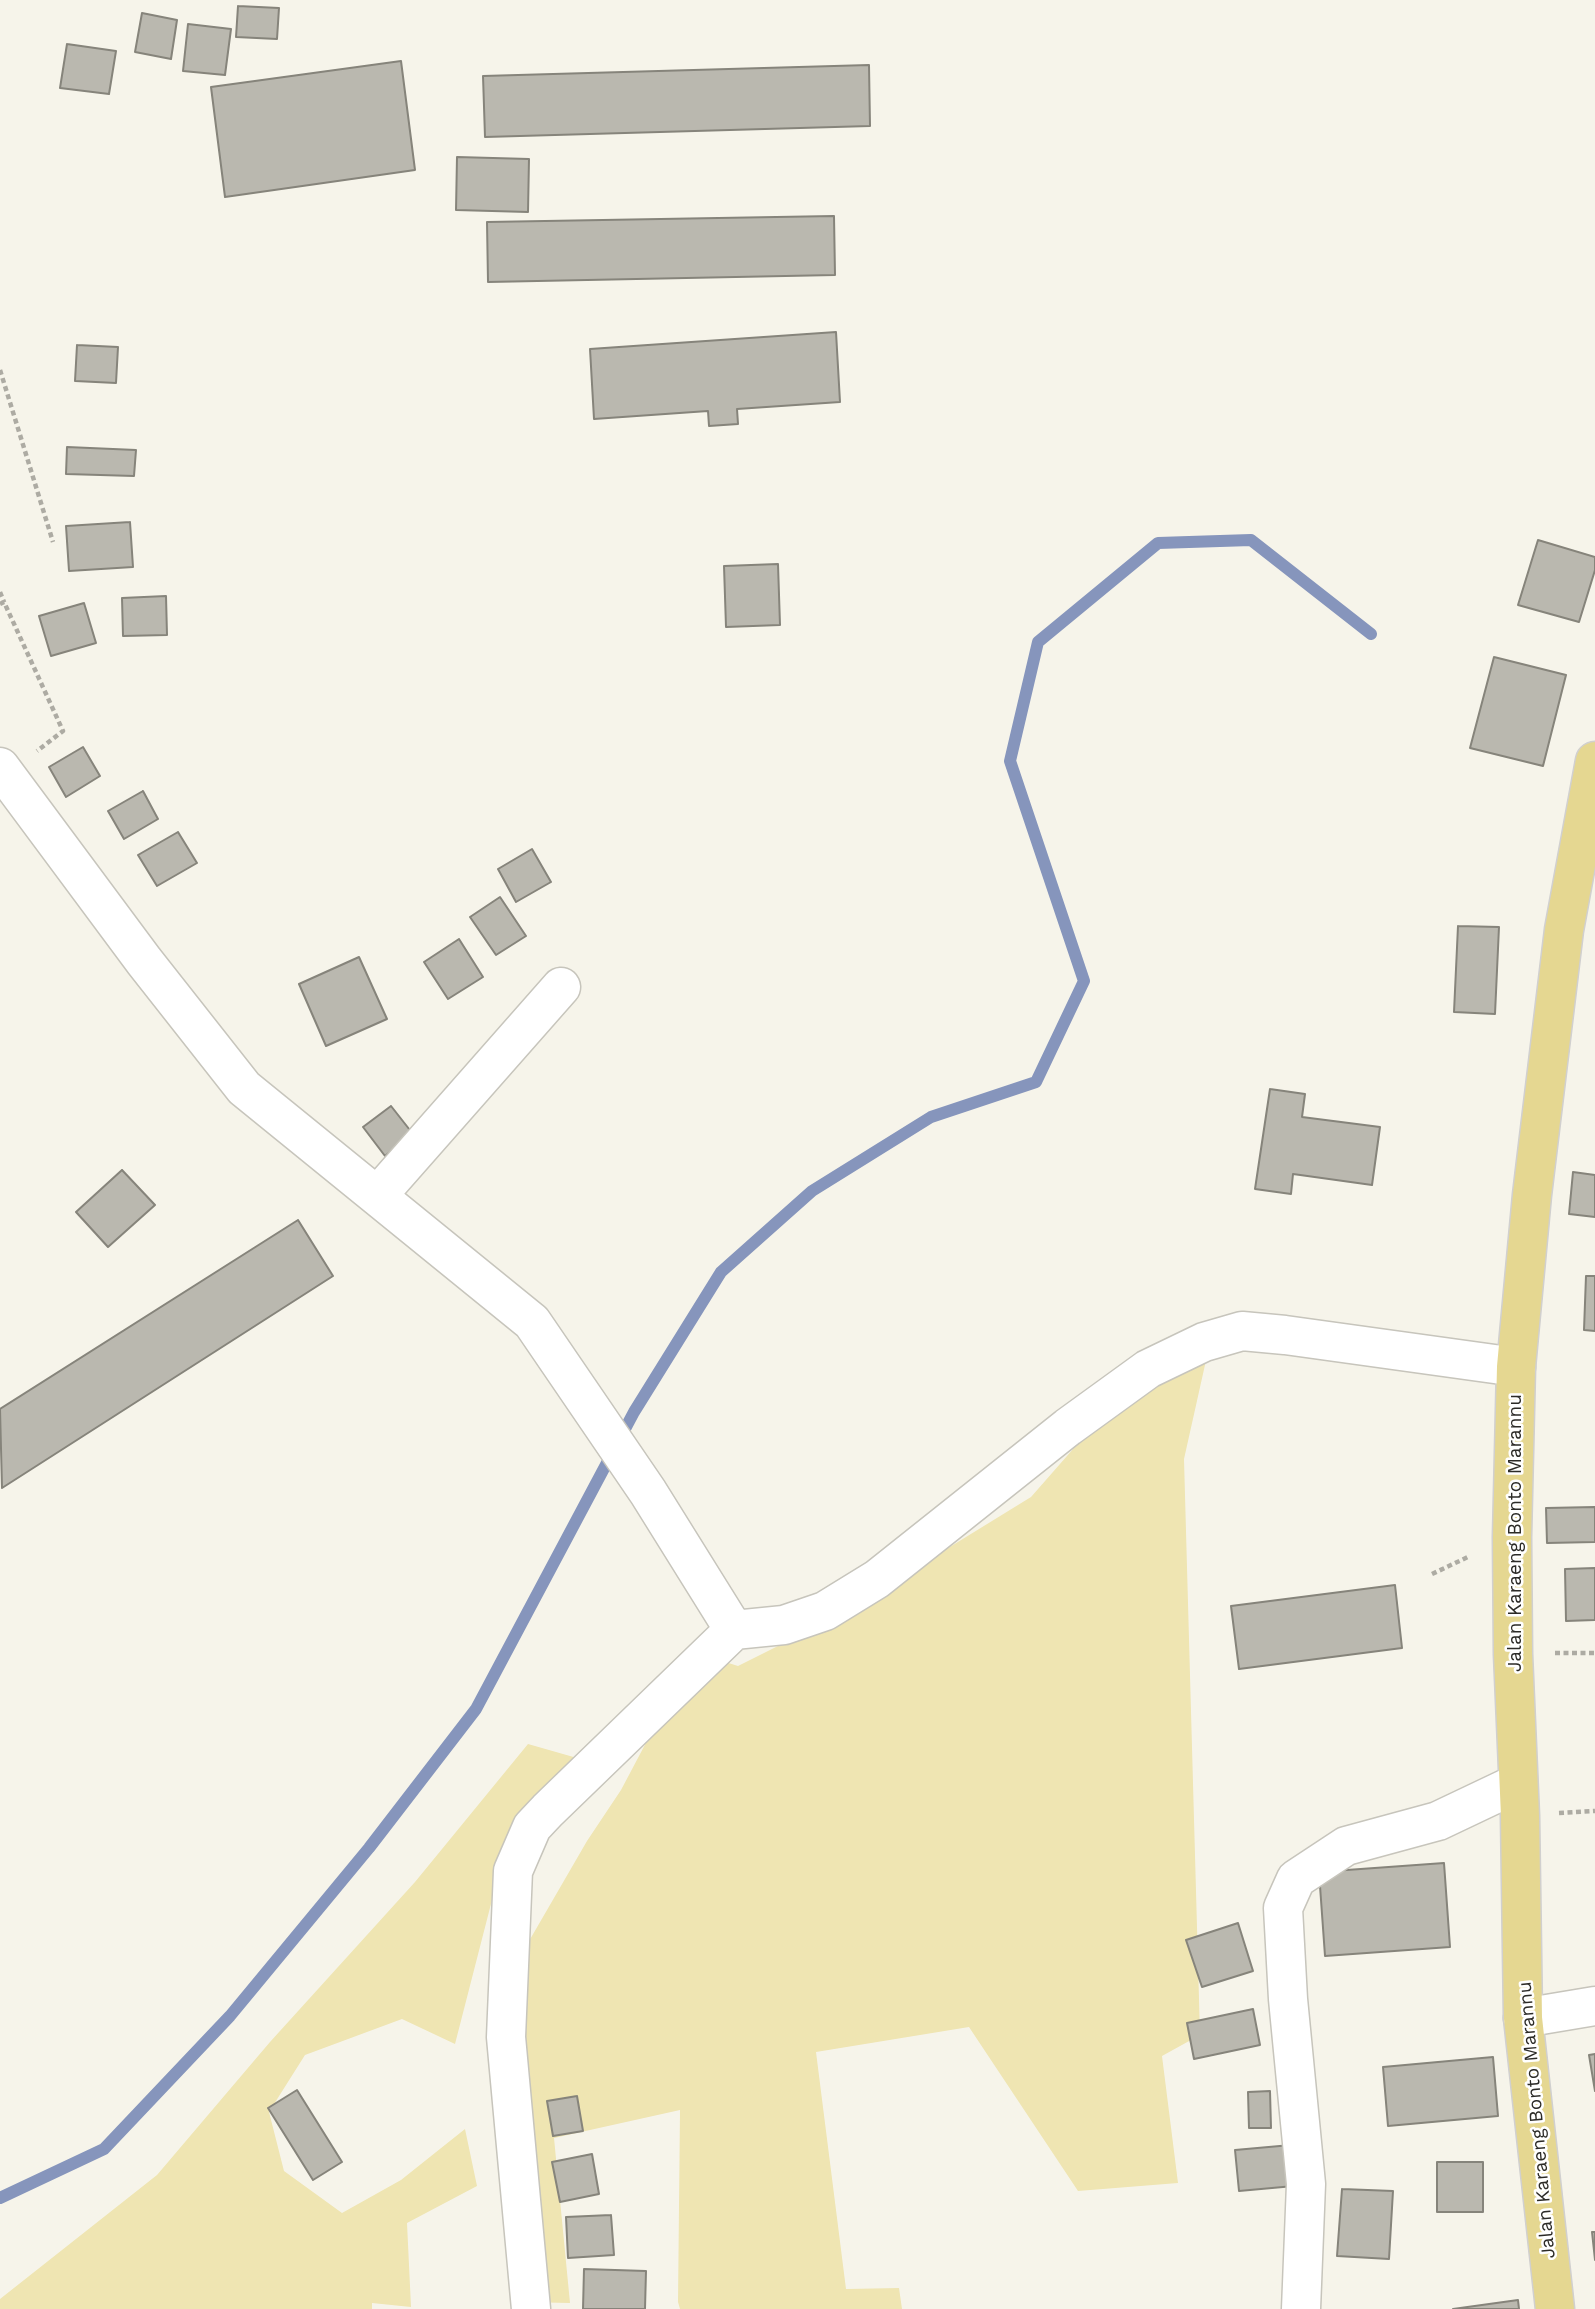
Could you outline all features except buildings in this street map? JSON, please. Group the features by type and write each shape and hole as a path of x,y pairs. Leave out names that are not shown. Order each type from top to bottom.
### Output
{"main road":[{"name":"Jalan Karaeng Bonto Marannu","path":"1555,2309 1523,2018 1511,1537 1516,1367 1532,1195 1564,930 1595,761"}],"street":[{"path":"0,767 144,961 244,1088 532,1322 648,1492 734,1630"},
{"path":"377,1196 561,987"},
{"path":"531,2309 506,2037 513,1871 532,1827 734,1630 784,1625 825,1611 877,1579 1068,1427 1148,1369 1205,1342 1242,1331 1516,1367"},
{"path":"1301,2309 1306,2184 1288,1999 1283,1908 1296,1879 1346,1846 1438,1821 1518,1783"},
{"path":"1523,2018 1595,2006"}],"path":[{"path":"0,370 53,542"},
{"path":"0,592 2,603 63,731"}],"shaded area":[{"path":"1211,1338 1184,1459 1200,2035 1162,2056 1178,2183 1078,2191 969,2027 816,2052 846,2289 899,2288 902,2309 680,2309 680,2110 554,2138 570,2303 522,2302 525,1948 587,1841 621,1790 697,1653 738,1666 836,1617 1031,1497 1117,1399"},
{"path":"528,1744 577,1758 492,1900 455,2044 402,2019 305,2055 269,2112 284,2171 342,2213 401,2180 465,2129 477,2186 407,2223 411,2307 372,2303 372,2309 0,2309 0,2299 157,2175 270,2042 415,1882"}],"waterway":[{"path":"0,2198 104,2149 230,2016 369,1848 476,1709 634,1412 721,1272 812,1191 931,1117 1036,1082 1084,981 1010,761 1038,642 1158,543 1251,540 1371,634"}]}
